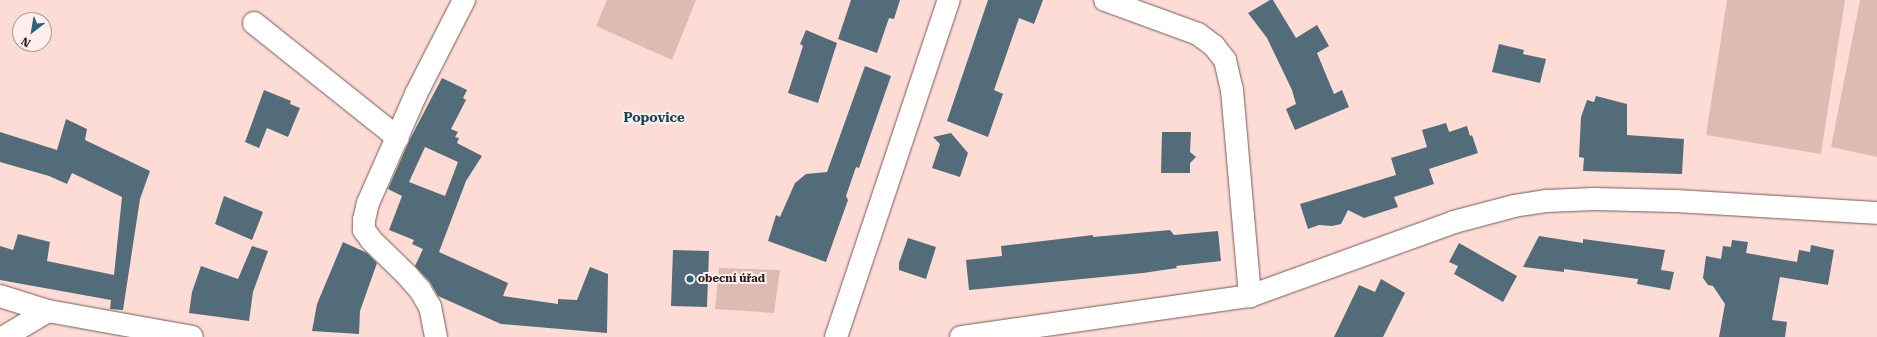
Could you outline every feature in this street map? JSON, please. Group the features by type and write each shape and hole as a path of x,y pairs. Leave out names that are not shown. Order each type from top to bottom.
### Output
{"street":[{"path":"436,337 430,307 420,290 408,276 372,241 364,230 364,220 368,203 398,138 416,94 464,0"},
{"path":"836,337 949,0"},
{"path":"1105,0 1198,34 1214,46 1225,60 1232,90 1250,296"},
{"path":"254,23 398,138"},
{"path":"961,337 1250,296 1454,222 1514,206 1547,201 1594,198 1675,201 1877,213"},
{"path":"0,296 48,311 192,337"},
{"path":"4,337 48,311"}],"shaded area":[{"path":"607,0 696,0 672,60 596,26"},
{"path":"1727,0 1845,0 1821,154 1706,135"},
{"path":"1860,0 1877,0 1877,157 1831,147"},
{"path":"719,268 780,270 774,313 715,309"}],"building":[{"path":"851,0 900,0 894,19 889,18 877,53 838,39"},
{"path":"988,0 1043,0 1034,24 1019,18 994,90 1003,94 988,137 947,121"},
{"path":"1270,0 1273,0 1296,38 1317,25 1329,46 1317,53 1334,94 1342,90 1349,107 1295,130 1286,109 1296,104 1292,90 1267,38 1248,13"},
{"path":"806,30 837,43 818,103 788,93 803,46 800,44"},
{"path":"1499,44 1524,50 1523,54 1546,59 1540,83 1492,72"},
{"path":"865,66 891,76 859,168 856,167 846,196 848,200 826,262 768,241 776,215 780,217 795,183 806,174 827,172"},
{"path":"442,78 467,90 463,98 466,100 451,129 458,132 455,137 459,138 457,143 482,156 466,181 439,252 508,283 503,296 558,304 558,299 577,300 590,267 608,274 607,333 501,324 438,296 430,282 415,266 423,249 412,244 414,240 389,230 402,196 388,189 410,139","holes":["425,147 458,162 445,196 409,182"]},
{"path":"264,90 291,101 290,104 300,108 288,137 267,128 259,148 245,142"},
{"path":"1596,96 1627,104 1627,135 1684,139 1682,174 1583,171 1584,158 1579,157 1581,117 1587,100 1594,102"},
{"path":"66,119 87,129 85,140 150,171 140,199 123,310 110,309 111,300 0,280 0,246 13,250 18,234 50,242 47,261 114,275 122,197 72,173 67,184 49,176 0,162 0,132 57,150"},
{"path":"1446,123 1449,132 1467,126 1470,136 1472,135 1478,153 1429,169 1434,184 1394,197 1398,207 1364,218 1348,210 1341,224 1332,226 1319,225 1308,229 1300,204 1396,175 1391,158 1427,147 1422,130"},
{"path":"1162,132 1191,132 1190,152 1196,157 1190,163 1190,173 1161,173"},
{"path":"951,133 968,153 960,177 932,168 940,144 933,137"},
{"path":"224,196 263,212 252,240 215,224"},
{"path":"1170,230 1174,235 1218,231 1221,261 1176,266 1177,268 1143,273 969,290 966,260 1002,256 1001,246 1093,235 1093,237"},
{"path":"1539,236 1583,243 1583,239 1665,250 1661,270 1674,272 1670,290 1637,284 1638,279 1564,269 1564,272 1523,267"},
{"path":"908,238 936,247 926,279 899,270 899,263"},
{"path":"1732,240 1748,242 1746,253 1797,262 1799,250 1810,252 1811,245 1834,250 1828,285 1780,277 1772,320 1787,322 1785,337 1719,337 1725,304 1713,286 1708,285 1703,278 1706,256 1721,259 1723,246 1731,247"},
{"path":"343,242 367,253 377,263 360,311 359,334 312,331 317,304"},
{"path":"1459,243 1517,276 1503,302 1454,274 1458,266 1449,262"},
{"path":"252,246 268,251 253,292 249,321 189,313 192,292 201,266 238,279"},
{"name":"obecní úřad","path":"673,250 709,251 707,307 671,306"},
{"path":"1381,279 1405,293 1383,337 1334,337 1359,285 1375,292"}],"place":[{"name":"obecní úřad","path":"690,279"}],"district":[{"name":"Popovice","path":"654,118"}]}
